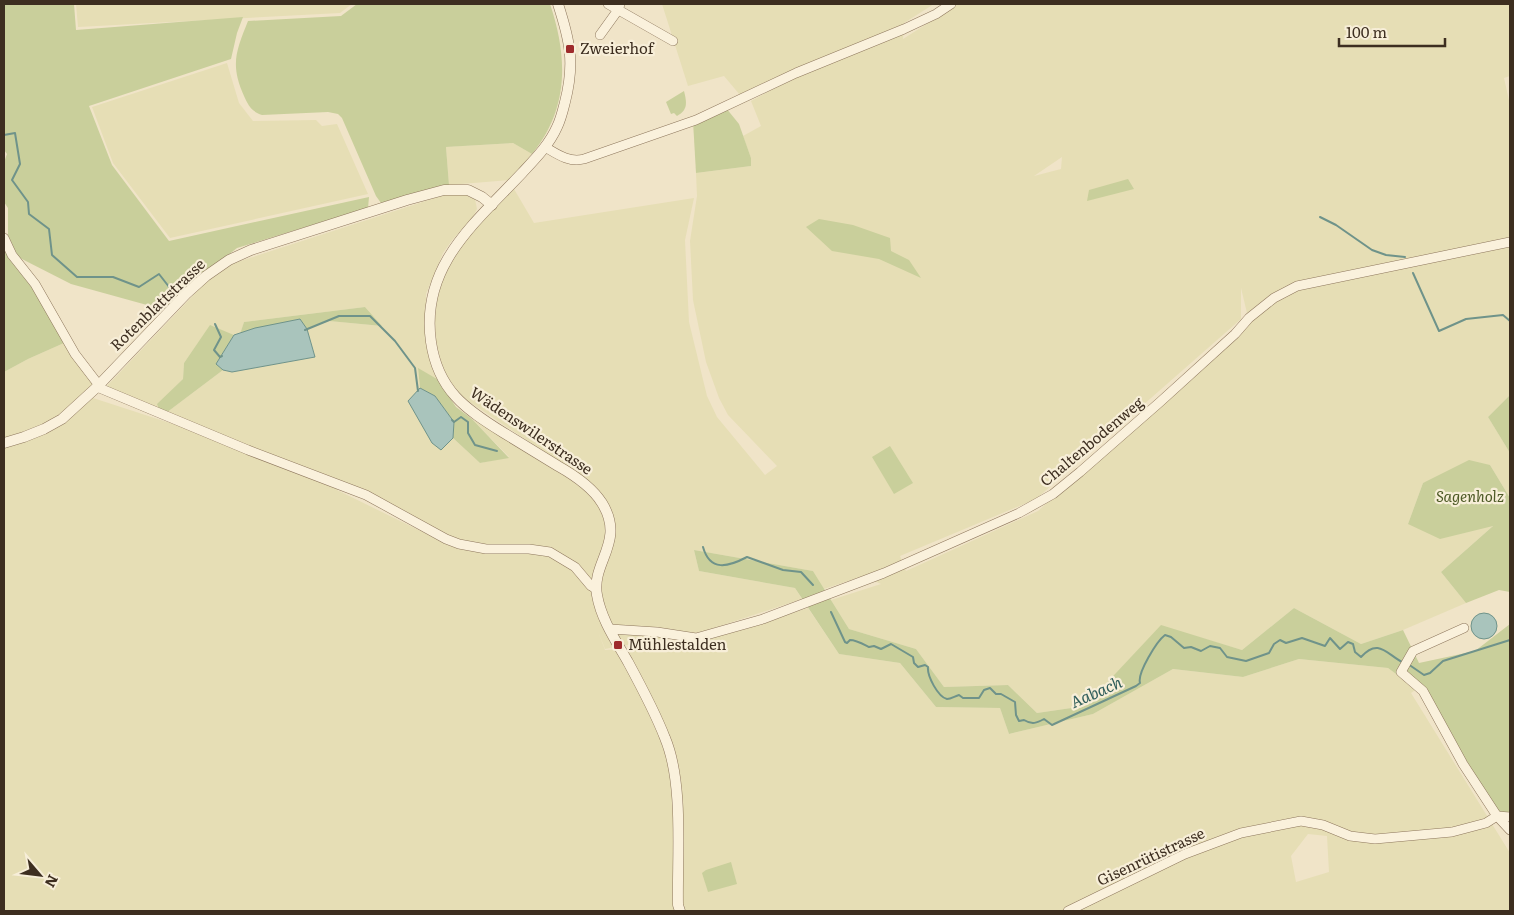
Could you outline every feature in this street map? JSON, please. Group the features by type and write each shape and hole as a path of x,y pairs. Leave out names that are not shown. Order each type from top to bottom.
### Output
{"street":[{"name":"Wädenswilerstrasse","path":"558,4 568,35 571,67 560,122 545,147 459,240 444,262 431,302 429,326 436,365 441,377 452,393 471,412 572,474 599,498 607,513 611,531 596,589"},
{"path":"608,4 619,7 673,41"},
{"path":"545,147 566,159 584,160 696,120 796,73 904,29 936,14 951,4"},
{"path":"600,35 619,7"},
{"name":"Rotenblattstrasse","path":"4,443 44,429 62,419 98,386 186,294 206,276 229,260 244,253 407,200 444,190 468,190 492,205"},
{"path":"4,238 12,255 35,284 75,354 98,386 248,450 366,495 446,539 481,548 499,550 529,549 550,552 574,566 591,586 596,589 599,603 610,628 666,739 672,760 676,790 680,911"},
{"name":"Chaltenbodenweg","path":"610,628 696,638 763,619 884,574 1019,513 1053,494 1138,421 1234,334 1249,318 1274,298 1297,286 1510,242"},
{"path":"1464,628 1413,651 1401,672 1424,690 1464,764 1497,816 1510,830"},
{"name":"Gisenrütistrasse","path":"1068,911 1185,854 1241,833 1301,822 1322,825 1350,836 1375,839 1452,832 1486,823 1497,816 1510,817"}],"shaded area":[{"path":"76,4 352,4 340,13 78,27"},
{"path":"662,4 934,4 904,23 903,39 958,4 1510,4 1510,76 1504,78 1510,105 1510,395 1488,417 1510,453 1510,498 1490,465 1423,483 1408,524 1494,525 1441,572 1466,603 1403,630 1361,644 1294,608 1242,650 1161,626 1085,706 1037,713 1008,685 944,687 916,649 849,629 831,600 881,584 863,576 824,589 813,571 694,550 699,571 795,588 802,599 705,631 605,649 598,631 605,650 697,643 808,608 839,654 900,663 936,707 1000,708 1009,734 1093,714 1173,669 1243,677 1299,659 1388,668 1417,689 1411,693 1510,853 1510,911 4,911 4,445 36,436 90,397 213,437 166,413 223,370 232,372 315,357 307,329 329,321 382,326 365,307 244,322 240,334 234,335 210,326 184,363 183,379 158,404 159,409 104,389 205,283 231,264 444,195 461,193 475,199 477,209 473,217 443,253 426,294 426,343 437,379 418,369 420,388 408,401 441,450 453,438 480,463 509,457 472,419 566,475 571,470 462,397 450,381 442,366 436,342 435,319 437,300 445,271 460,243 514,189 534,223 694,198 685,240 689,322 707,396 717,417 765,475 777,466 728,415 719,398 706,362 693,300 690,241 697,196 696,173 751,166 751,158 743,136 761,126 751,101 775,88 772,80 740,95 724,76 688,86","holes":["1062,157 1061,169 1034,176","1241,288 1247,313 1246,325 1038,511 906,571 900,556 1036,499 1241,319","341,482 448,537 488,546 439,540 337,490","1308,834 1327,836 1329,872 1296,882 1291,856"]},
{"path":"227,63 239,103 253,121 316,120 322,126 337,124 368,194 170,238 113,163 92,107"},
{"path":"513,143 532,154 511,180 449,185 446,147"},
{"path":"64,343 96,385 61,417 24,434 4,439 4,372"}],"green space":[{"path":"4,4 74,4 76,30 243,17 231,59 89,106 112,165 169,241 369,197 368,208 237,248 189,286 165,310 71,284 18,257 8,235 8,208 4,202 4,162 7,154 4,150"},
{"path":"357,4 550,4 560,43 562,82 559,101 553,119 544,137 532,154 513,143 446,147 449,185 381,203 376,196 342,118 338,114 328,112 262,115 253,110 247,102 240,85 236,67 240,41 248,21 341,16"},
{"path":"684,91 685,109 677,116 674,113 671,114 666,102"},
{"path":"726,108 739,124 751,158 751,166 696,173 693,121"},
{"path":"1128,179 1134,189 1087,201 1089,190"},
{"path":"819,219 853,225 890,238 891,251 909,260 921,278 879,259 832,251 806,227"},
{"path":"4,249 10,260 31,286 64,343 4,372"},
{"path":"365,307 382,326 329,321 307,329 299,319 240,334 244,322"},
{"path":"210,325 234,335 216,364 223,370 166,413 159,409 157,404 183,379 184,363"},
{"path":"418,368 437,379 456,407 472,419 509,458 480,463 453,438 454,422 435,396 420,388"},
{"name":"Sagenholz","path":"1510,395 1510,453 1488,417"},
{"path":"890,446 913,483 894,494 872,457"},
{"name":"Sagenholz","path":"1469,460 1490,465 1510,498 1510,592 1499,590 1466,603 1441,572 1493,526 1440,539 1408,524 1423,483"},
{"path":"694,550 813,571 849,629 916,649 944,687 1008,685 1037,713 1085,706 1161,625 1242,650 1294,608 1361,644 1403,630 1419,663 1475,651 1510,624 1510,830 1497,816 1427,697 1388,668 1299,659 1243,677 1173,669 1093,714 1009,734 1000,708 936,707 900,663 839,654 795,588 699,571"},
{"path":"731,862 737,884 708,892 702,873"}],"water":[{"path":"300,319 307,329 315,357 232,372 223,370 216,364 234,335 255,328"},
{"path":"420,388 435,396 454,422 453,438 441,450 432,443 408,401"},
{"path":"1484,613 1493,617 1497,626 1493,635 1484,639 1475,635 1471,626 1475,617"}],"waterway":[{"path":"4,135 15,133 20,164 12,180 28,202 29,214 49,229 52,255 77,277 113,277 139,287 159,274 173,292"},
{"path":"1320,217 1336,225 1372,250 1386,255 1405,257"},
{"path":"1413,273 1439,331 1466,319 1503,315 1510,321"},
{"path":"305,330 339,316 370,316 395,341 415,368 418,391"},
{"path":"215,324 221,337 214,350 220,357 222,356"},
{"path":"452,420 454,422 461,417 468,422 468,433 475,445 497,451"},
{"name":"Aabach","path":"703,547 710,561 715,564 727,565 747,557 783,570 801,572 813,585"},
{"name":"Aabach","path":"831,612 845,642 847,643 852,640 869,647 874,646 881,649 891,644 913,657 914,663 918,667 925,665 928,667 929,676 934,686 947,699 959,695 963,698 979,698 984,690 990,688 996,694 1001,694 1015,702 1016,715 1019,721 1024,720 1034,723 1044,719 1052,725 1140,683 1140,678 1148,658 1165,635 1171,637 1184,648 1191,647 1201,651 1210,646 1220,648 1227,657 1246,661 1269,653 1274,644 1280,640 1286,643 1302,638 1325,646 1330,638 1340,649 1348,642 1353,644 1355,652 1361,657 1367,651 1378,648 1404,663"},
{"name":"Aabach","path":"1408,664 1424,675 1430,673 1443,661 1510,640"}],"place":[{"name":"Zweierhof","path":"570,49"},
{"name":"Mühlestalden","path":"618,645"}]}
